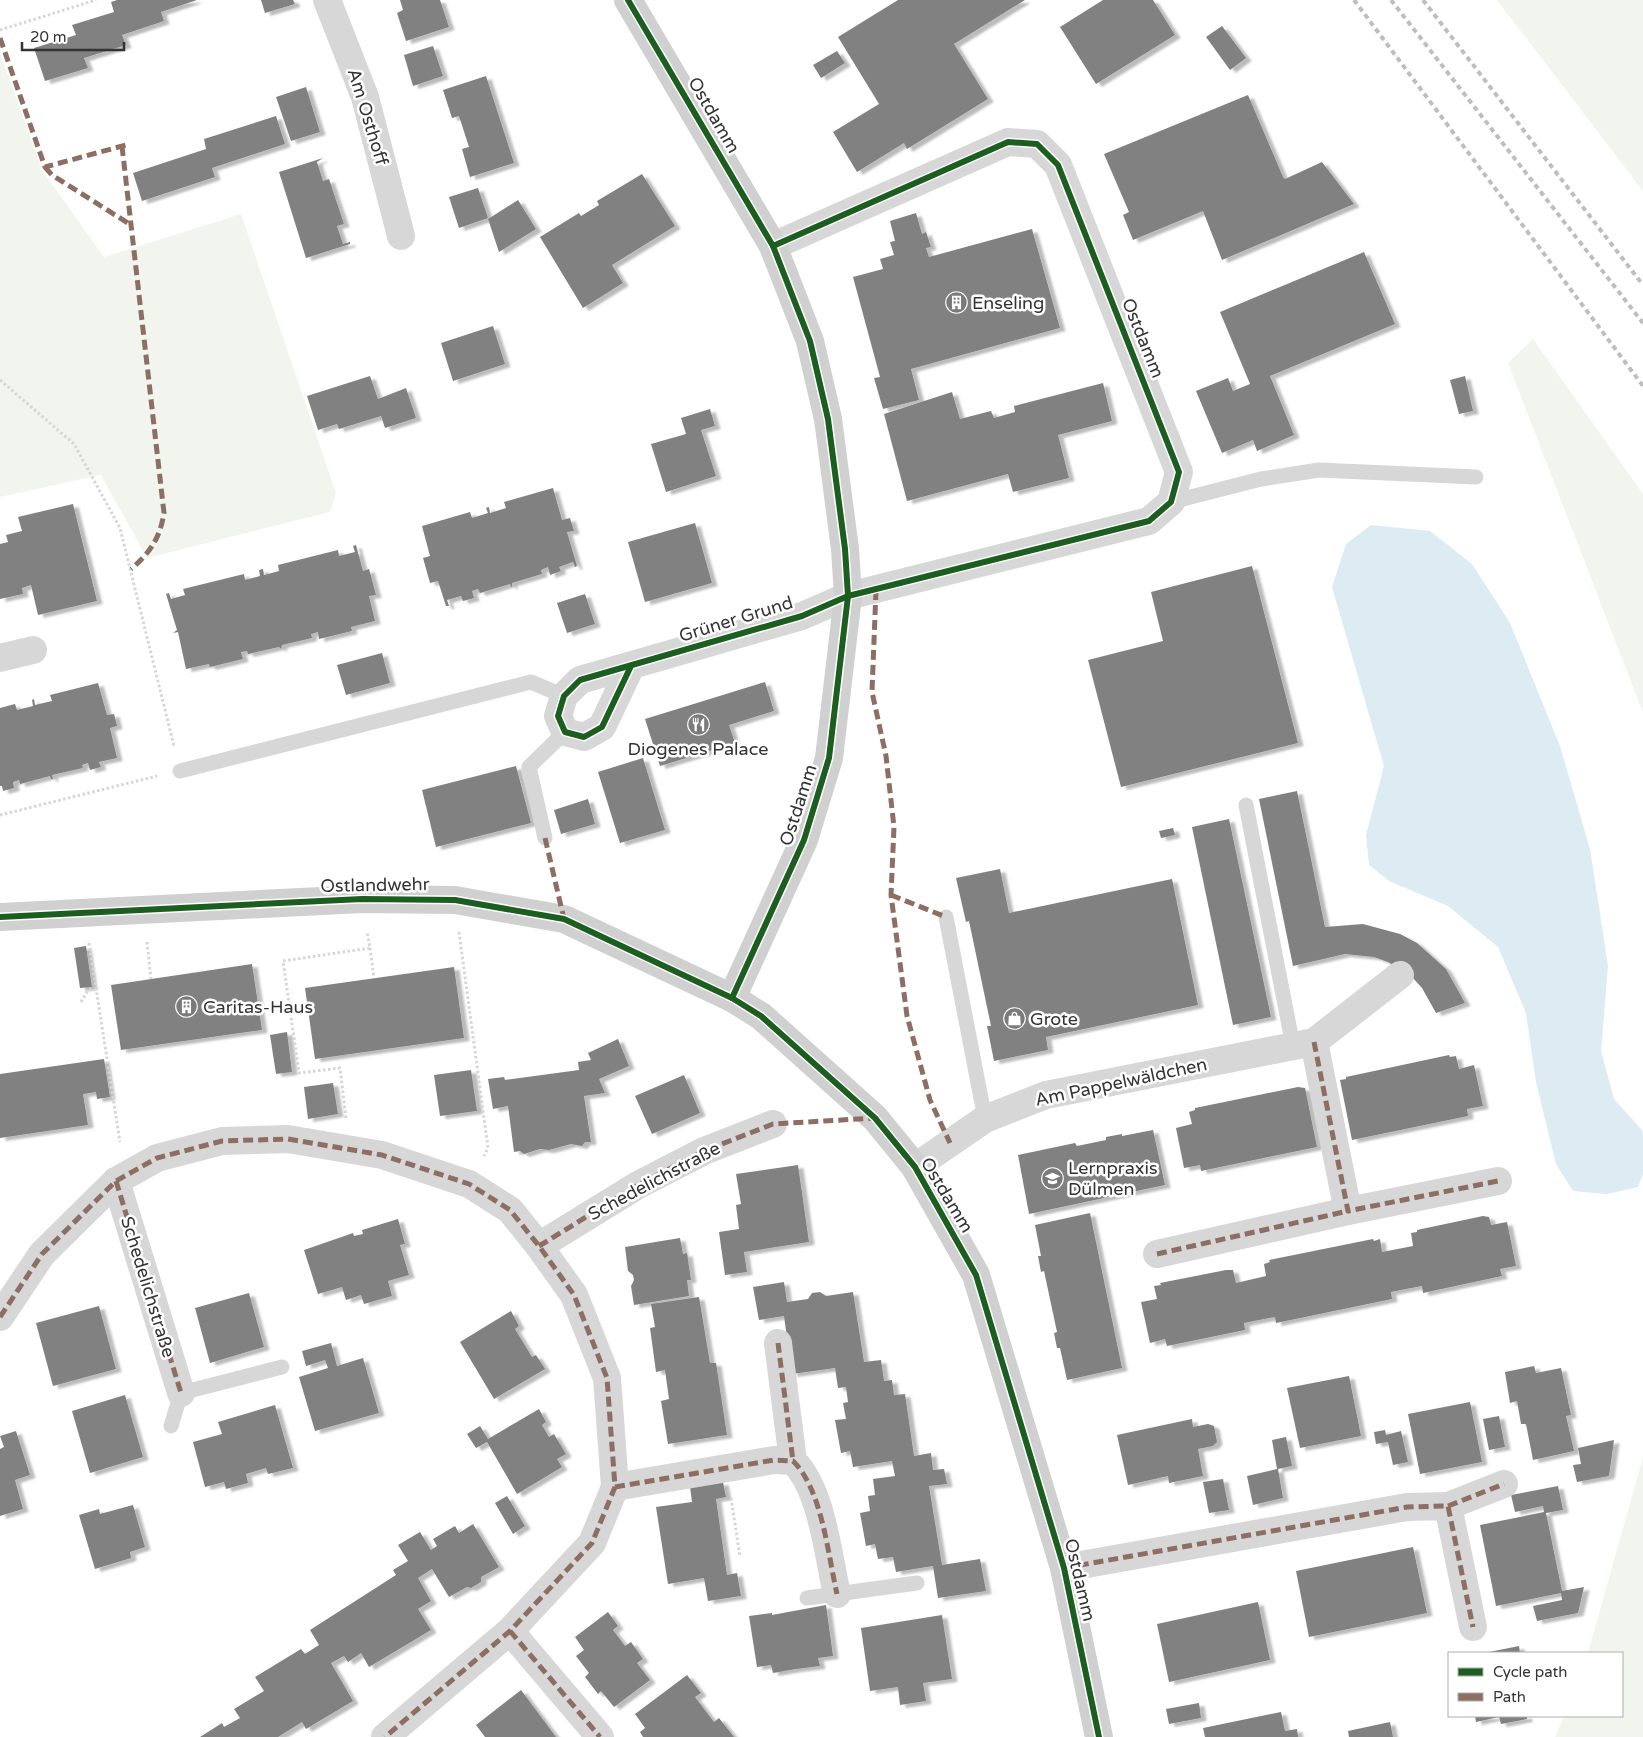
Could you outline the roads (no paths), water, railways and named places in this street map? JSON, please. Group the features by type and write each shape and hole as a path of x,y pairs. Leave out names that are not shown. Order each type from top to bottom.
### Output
{"street":[{"name":"Am Osthoff","path":"327,0 365,97 401,236"},
{"name":"Ostdamm","path":"628,0 773,246 810,341 828,419 844,540 848,596 829,758 804,840 732,998 761,1016 875,1118 915,1167 976,1275 1064,1568 1099,1737"},
{"name":"Ostdamm","path":"773,246 1008,142 1037,144 1058,165 1179,472 1171,502"},
{"path":"848,596 1148,521 1171,502"},
{"name":"Grüner Grund","path":"564,696 580,680 802,616 848,596"},
{"path":"0,658 33,650"},
{"path":"564,696 558,716 565,732 584,737 602,727 631,666"},
{"name":"Ostlandwehr","path":"0,917 362,899 455,900 564,919 732,998"},
{"name":"Am Pappelwäldchen","path":"915,1167 985,1119 1046,1095 1303,1044 1400,975"},
{"path":"1303,1044 1348,1212"},
{"name":"Schedelichstraße","path":"539,1246 638,1185 704,1151 773,1124"},
{"path":"0,1317 42,1254 121,1178 157,1158 222,1141 288,1139 350,1148 382,1155 469,1184 510,1210 539,1246 574,1296 607,1378 615,1487 592,1543 510,1631 385,1737"},
{"name":"Schedelichstraße","path":"121,1178 181,1393"},
{"path":"1157,1254 1498,1181"},
{"path":"778,1343 793,1461"},
{"path":"615,1487 774,1460 793,1461 804,1471 820,1517 837,1594"},
{"name":"Ostdamm","path":"1064,1568 1407,1508 1448,1506 1504,1484"},
{"path":"1448,1506 1473,1627"},
{"path":"510,1631 600,1737"}],"lane":[{"path":"1171,502 1261,479 1319,470 1476,477"},
{"path":"180,770 531,682 564,696"},
{"path":"546,838 528,767 565,732"},
{"path":"1246,805 1303,1044"},
{"path":"946,917 985,1119"},
{"path":"171,1426 181,1393 282,1367"},
{"path":"807,1598 916,1583"}],"railway":[{"path":"1354,0 1643,386"},
{"path":"1391,0 1643,323"},
{"path":"1423,0 1643,285"}],"place":[{"name":"Enseling","path":"956,303"},
{"name":"Diogenes Palace","path":"698,724"},
{"name":"Caritas-Haus","path":"187,1007"},
{"name":"Grote","path":"1014,1019"},
{"name":"Lernpraxis Dülmen","path":"1052,1178"}]}
